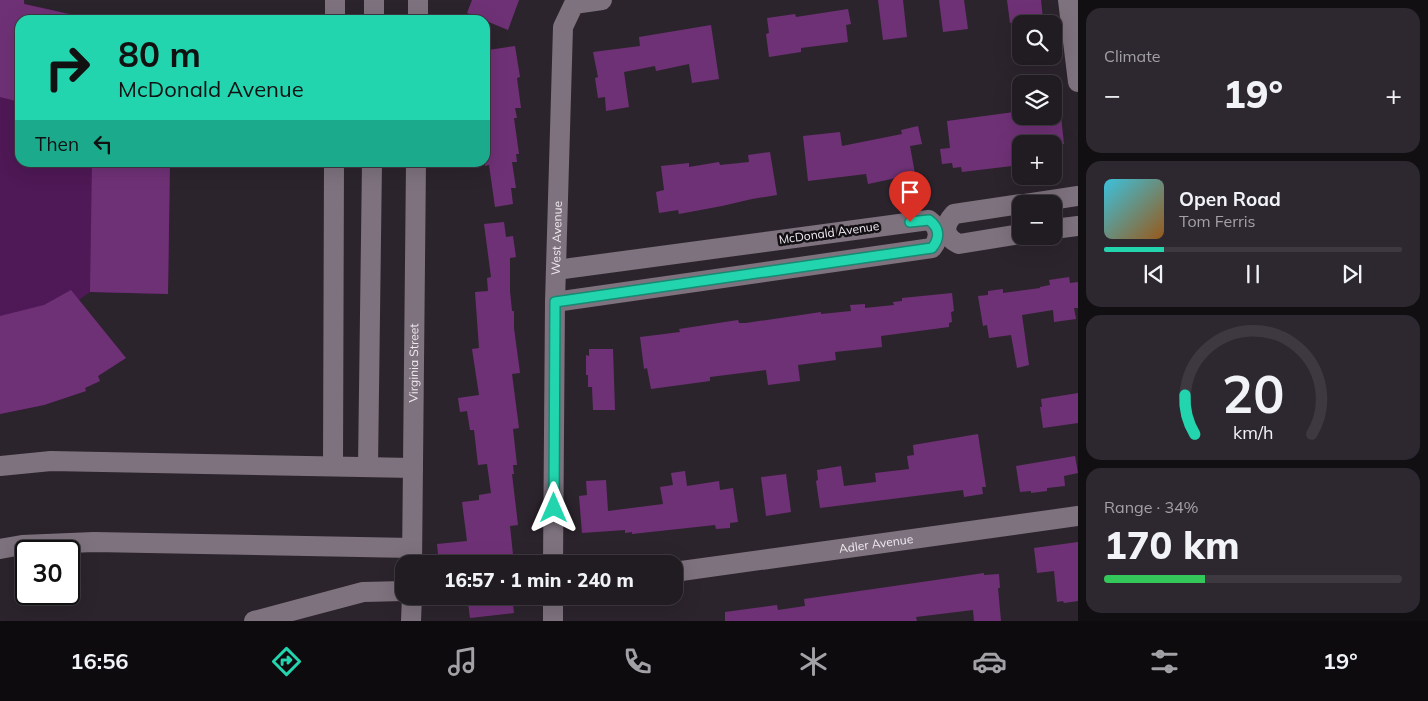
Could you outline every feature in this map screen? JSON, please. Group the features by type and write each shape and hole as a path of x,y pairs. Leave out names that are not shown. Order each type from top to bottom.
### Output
{"street":[{"path":"335,0 335,15"},
{"path":"374,0 374,15"},
{"path":"418,0 418,15"},
{"name":"West Avenue","path":"553,555 555,302 563,27 574,4 602,0"},
{"path":"1068,0 1078,82"},
{"path":"333,466 334,167"},
{"path":"368,467 372,167"},
{"name":"Virginia Street","path":"412,555 416,167"},
{"path":"1062,198 1078,196"},
{"path":"1012,205 954,214 948,221 946,231 951,240 959,244 1012,235"},
{"name":"McDonald Avenue","path":"555,302 932,248 937,241 938,233 935,224 929,220 556,270"},
{"path":"1062,228 1078,226"},
{"path":"0,466 51,462 413,468"},
{"name":"Adler Avenue","path":"683,571 1078,516"},
{"path":"0,549 94,542 395,555"},
{"path":"254,621 363,592 395,591"},
{"path":"411,621 412,605"},
{"path":"553,605 553,621"}],"shaded area":[{"path":"0,0 24,0 25,4 68,15 15,15 15,167 170,167 168,294 90,292 79,300 126,358 98,376 100,381 85,387 86,391 44,405 0,414"}],"building":[{"path":"0,0 24,0 24,4 69,14 15,15 15,101 0,97"},
{"path":"472,0 519,0 508,30 490,23 490,15 472,15 467,13"},
{"path":"878,0 903,0 907,37 883,40"},
{"path":"939,0 964,0 968,29 943,32"},
{"path":"1007,0 1041,0 1043,15 1012,15 1012,23 1010,23"},
{"path":"848,9 851,24 846,25 848,42 801,48 801,52 769,57 766,34 769,33 767,18 795,14 796,17"},
{"path":"711,25 719,79 692,83 689,64 656,71 655,66 624,72 629,107 606,111 605,97 598,98 595,78 598,77 593,52 640,46 639,37"},
{"path":"515,46 520,77 517,78 521,108 515,108 517,118 514,118 519,154 516,154 517,162 512,162 516,188 511,188 513,204 495,207 489,167 490,50"},
{"path":"1012,112 1012,125 1062,125 1064,144 1062,144 1062,135 1012,135 1012,166 962,172 961,167 953,168 952,163 942,164 940,149 950,148 947,121"},
{"path":"918,126 922,144 910,146 915,174 868,184 866,174 808,181 803,136 840,132 842,146 902,134 901,130"},
{"path":"770,152 777,195 679,214 678,210 659,213 656,192 664,190 661,166 689,163 689,167 719,162 720,165 749,162 748,155"},
{"path":"92,167 170,167 168,294 90,292"},
{"path":"504,222 506,237 513,236 516,257 510,258 510,291 512,311 514,311 514,328 520,373 512,374 519,428 513,429 517,465 513,465 514,474 512,474 518,525 510,526 513,555 438,555 437,544 467,541 462,502 479,500 479,495 491,493 487,464 478,465 474,430 470,430 467,411 460,412 458,398 479,395 472,349 479,348 475,292 488,291 487,278 491,277 484,224"},
{"path":"1069,277 1070,283 1078,282 1078,308 1074,308 1076,319 1054,322 1053,310 1022,315 1029,365 1017,368 1011,335 989,338 987,325 983,326 978,296 988,295 988,291 1003,289 1003,293 1040,288 1050,285 1049,280"},
{"path":"71,290 126,358 98,376 100,381 85,388 86,391 44,405 0,414 0,316 44,305"},
{"path":"952,293 954,311 951,312 952,322 949,323 949,327 881,336 882,347 835,352 836,360 798,365 800,381 768,385 766,370 710,377 710,381 651,389 647,368 644,369 640,337 680,332 679,329 738,320 739,323 746,323 821,312 821,314 851,311 850,305 865,304 865,308 894,305 893,302 902,301 902,298"},
{"path":"589,349 613,349 615,410 593,410 592,387 588,387 588,375 586,375 586,355 589,356"},
{"path":"1078,393 1078,423 1043,428 1040,407 1042,407 1041,399"},
{"path":"978,434 986,487 982,487 983,494 964,497 963,490 820,508 816,481 818,480 817,470 841,466 844,486 876,482 875,473 909,469 907,456 914,455 913,445"},
{"path":"1075,456 1078,473 1064,476 1065,486 1047,488 1047,491 1020,492 1016,466"},
{"path":"685,471 687,486 719,481 720,490 733,488 738,522 730,523 730,528 716,529 715,525 632,534 632,532 625,533 625,530 582,533 579,496 587,495 586,481 606,480 608,511 663,504 660,487 673,485 671,473"},
{"path":"786,474 791,512 766,516 761,477"},
{"path":"1078,542 1078,601 1057,602 1054,571 1037,573 1034,548"},
{"path":"984,573 984,575 999,574 1000,588 998,588 1001,621 974,621 973,610 916,617 917,621 725,621 725,612 777,605 778,610 805,606 804,599"},
{"path":"468,605 513,605 514,613 470,618"}],"route":[{"path":"554,508 555,302 932,248 937,241 938,233 935,224 929,220 910,222"}]}
